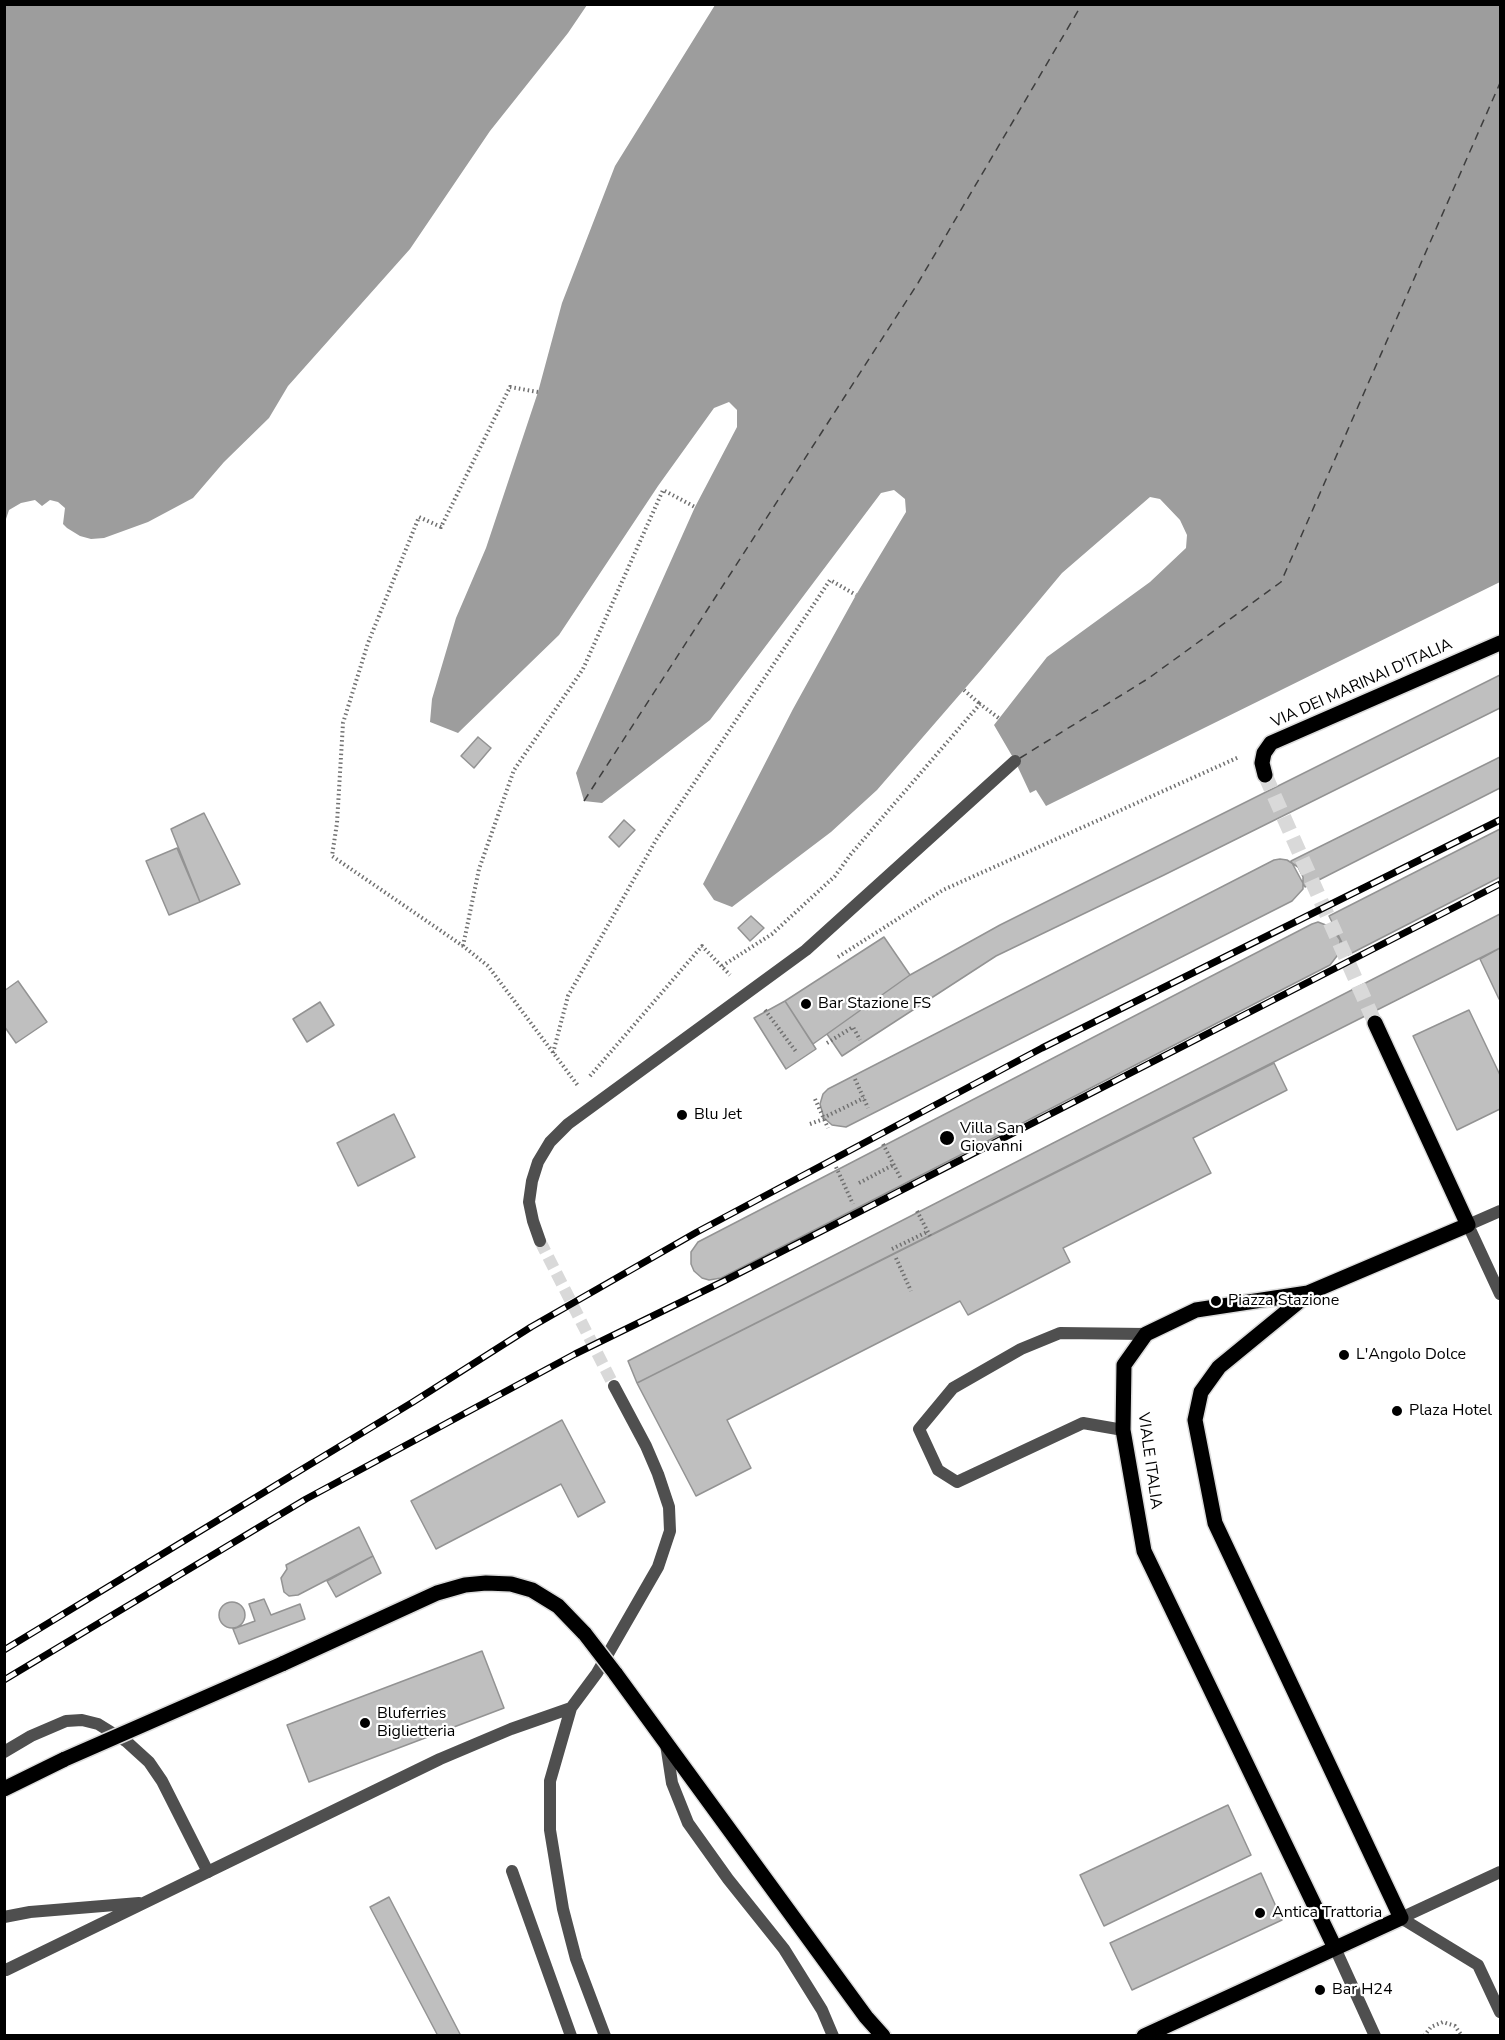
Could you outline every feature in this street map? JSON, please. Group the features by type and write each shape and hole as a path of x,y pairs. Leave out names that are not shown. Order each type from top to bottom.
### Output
{"main road":[{"name":"VIA DEI MARINAI D'ITALIA","path":"1265,776 1262,763 1264,753 1271,743 1500,643"},
{"path":"1144,2036 1401,1918 1215,1523 1195,1420 1201,1392 1219,1367 1308,1293 1468,1225 1375,1023"},
{"name":"VIALE ITALIA","path":"1308,1293 1196,1310 1146,1334 1124,1365 1123,1430 1144,1551 1335,1948"},
{"path":"4,1789 436,1593 465,1585 511,1584 532,1590 558,1606 585,1634 866,2017 884,2036"}],"street":[{"path":"540,1241 532,1221 529,1202 538,1162 550,1142 568,1124 603,1097 806,950 1015,761"},
{"path":"1500,1211 1468,1225 1500,1294"},
{"path":"1123,1430 1083,1423 957,1482 938,1470 919,1429 953,1388 1021,1349 1060,1333 1146,1334"},
{"path":"605,2036 573,1949 563,1909 550,1830 550,1781 571,1708 597,1673 658,1567 669,1532 669,1508 658,1474 614,1386"},
{"path":"5,1971 453,1752 571,1708"},
{"path":"4,1752 31,1736 66,1721 82,1720 98,1724 128,1742 149,1762 162,1781 208,1872"},
{"path":"666,1742 672,1783 688,1823 728,1879 784,1949 822,2010 833,2036"},
{"path":"512,1871 571,2036"},
{"path":"1401,1918 1500,1872"},
{"path":"4,1917 30,1912 146,1902"},
{"path":"1401,1918 1478,1965 1500,2012"},
{"name":"VIALE ITALIA","path":"1335,1948 1375,2036"}],"path":[{"path":"538,392 510,387 441,527 419,517 368,643 343,723 337,823 332,856 463,946 488,966 579,1088 702,946 747,991"},
{"path":"463,946 479,869 514,770 583,669 663,490 695,507"},
{"path":"553,1054 568,996 669,821 830,580 856,595"},
{"path":"964,690 1000,719"},
{"path":"722,966 772,934 835,876 851,854 980,704"},
{"path":"832,961 943,890 1271,743"},
{"path":"761,1006 771,1016 797,1053"},
{"path":"827,1043 853,1027 860,1040"},
{"path":"855,1078 868,1108"},
{"path":"810,1124 864,1098"},
{"path":"815,1099 828,1128"},
{"path":"883,1144 901,1179"},
{"path":"859,1183 893,1165"},
{"path":"836,1167 844,1190 853,1203"},
{"path":"892,1249 928,1234 917,1211"},
{"path":"896,1258 911,1291"},
{"path":"1424,2036 1431,2027 1443,2022 1455,2026 1461,2036"}],"shaded area":[{"path":"5,4 587,5 568,33 490,131 410,249 288,386 269,418 224,462 193,498 148,522 104,538 91,539 80,536 67,528 63,524 65,508 58,502 50,500 42,506 35,500 21,503 9,510 5,522"},
{"path":"715,5 1500,5 1500,582 1046,806 1036,790 1030,793 994,725 1047,657 1150,582 1186,548 1187,535 1180,520 1160,499 1150,497 1062,573 877,790 831,832 732,907 714,900 703,884 793,709 856,595 906,512 905,499 894,490 881,493 710,720 602,803 584,801 576,773 695,507 737,427 737,410 729,402 714,408 658,486 559,635 458,733 430,722 432,699 456,618 486,548 538,392 562,303 615,166"}],"building":[{"path":"1500,675 1500,708 996,956 842,1056 827,1034 910,975 1000,925"},
{"path":"478,737 491,748 474,768 461,756"},
{"path":"1500,757 1500,788 1305,887 1291,861"},
{"path":"204,813 240,884 200,902 171,829"},
{"path":"624,820 635,830 619,847 609,837"},
{"path":"1500,829 1500,877 1348,955 1329,916"},
{"path":"177,848 200,902 169,915 146,861"},
{"path":"1274,860 1287,860 1298,867 1303,877 1303,889 1292,901 846,1127 832,1125 824,1118 820,1104 823,1094 828,1089"},
{"path":"1500,914 1500,948 637,1383 628,1361"},
{"path":"751,916 764,928 750,941 738,928"},
{"path":"1318,922 1331,927 1340,940 1340,952 1330,965 721,1278 709,1280 702,1278 694,1271 691,1264 691,1252 698,1242"},
{"path":"884,937 910,975 813,1044 785,1001"},
{"path":"1500,948 1500,998 1499,999 1480,959"},
{"path":"18,981 47,1022 16,1043 4,1026 4,991"},
{"path":"785,1001 816,1049 786,1069 754,1018"},
{"path":"320,1002 334,1025 307,1042 293,1019"},
{"path":"1469,1010 1500,1075 1500,1109 1457,1130 1413,1036"},
{"name":"Villa San Giovanni","path":"1274,1063 1287,1090 1193,1138 1211,1173 1063,1248 1070,1262 968,1315 960,1301 727,1420 751,1468 696,1496 637,1383"},
{"path":"394,1114 415,1157 358,1186 337,1143"},
{"path":"562,1420 605,1502 578,1517 561,1484 436,1549 411,1501"},
{"path":"359,1527 373,1556 298,1595 289,1596 284,1592 281,1578 287,1569 286,1565"},
{"path":"373,1556 381,1573 336,1597 327,1581"},
{"path":"264,1599 271,1615 300,1604 305,1619 239,1644 233,1629 255,1621 249,1604"},
{"path":"232,1602 241,1606 245,1615 241,1624 232,1628 223,1624 219,1615 223,1606"},
{"path":"482,1651 504,1708 309,1782 287,1725"},
{"path":"1228,1805 1251,1855 1104,1926 1080,1875"},
{"path":"1261,1873 1282,1920 1132,1990 1110,1943"},
{"path":"389,1897 461,2036 438,2036 370,1907"}],"ferry route":[{"path":"584,801 918,283 1082,4"},
{"path":"1020,758 1149,678 1281,582 1500,83"}],"tunnel":[{"path":"1265,775 1375,1023"},
{"path":"540,1241 614,1386"}],"railway":[{"path":"4,1650 413,1402 531,1327 697,1232 1042,1048 1500,820"},
{"path":"4,1680 306,1499 575,1354 722,1282 1500,884"}],"place":[{"name":"Bar Stazione FS","path":"806,1004"},
{"name":"Blu Jet","path":"682,1115"},
{"name":"Villa San Giovanni","path":"947,1138"},
{"name":"Piazza Stazione","path":"1216,1301"},
{"name":"L'Angolo Dolce","path":"1344,1355"},
{"name":"Plaza Hotel","path":"1397,1411"},
{"name":"Bluferries Biglietteria","path":"365,1723"},
{"name":"Antica Trattoria","path":"1260,1913"},
{"name":"Bar H24","path":"1320,1990"}]}
